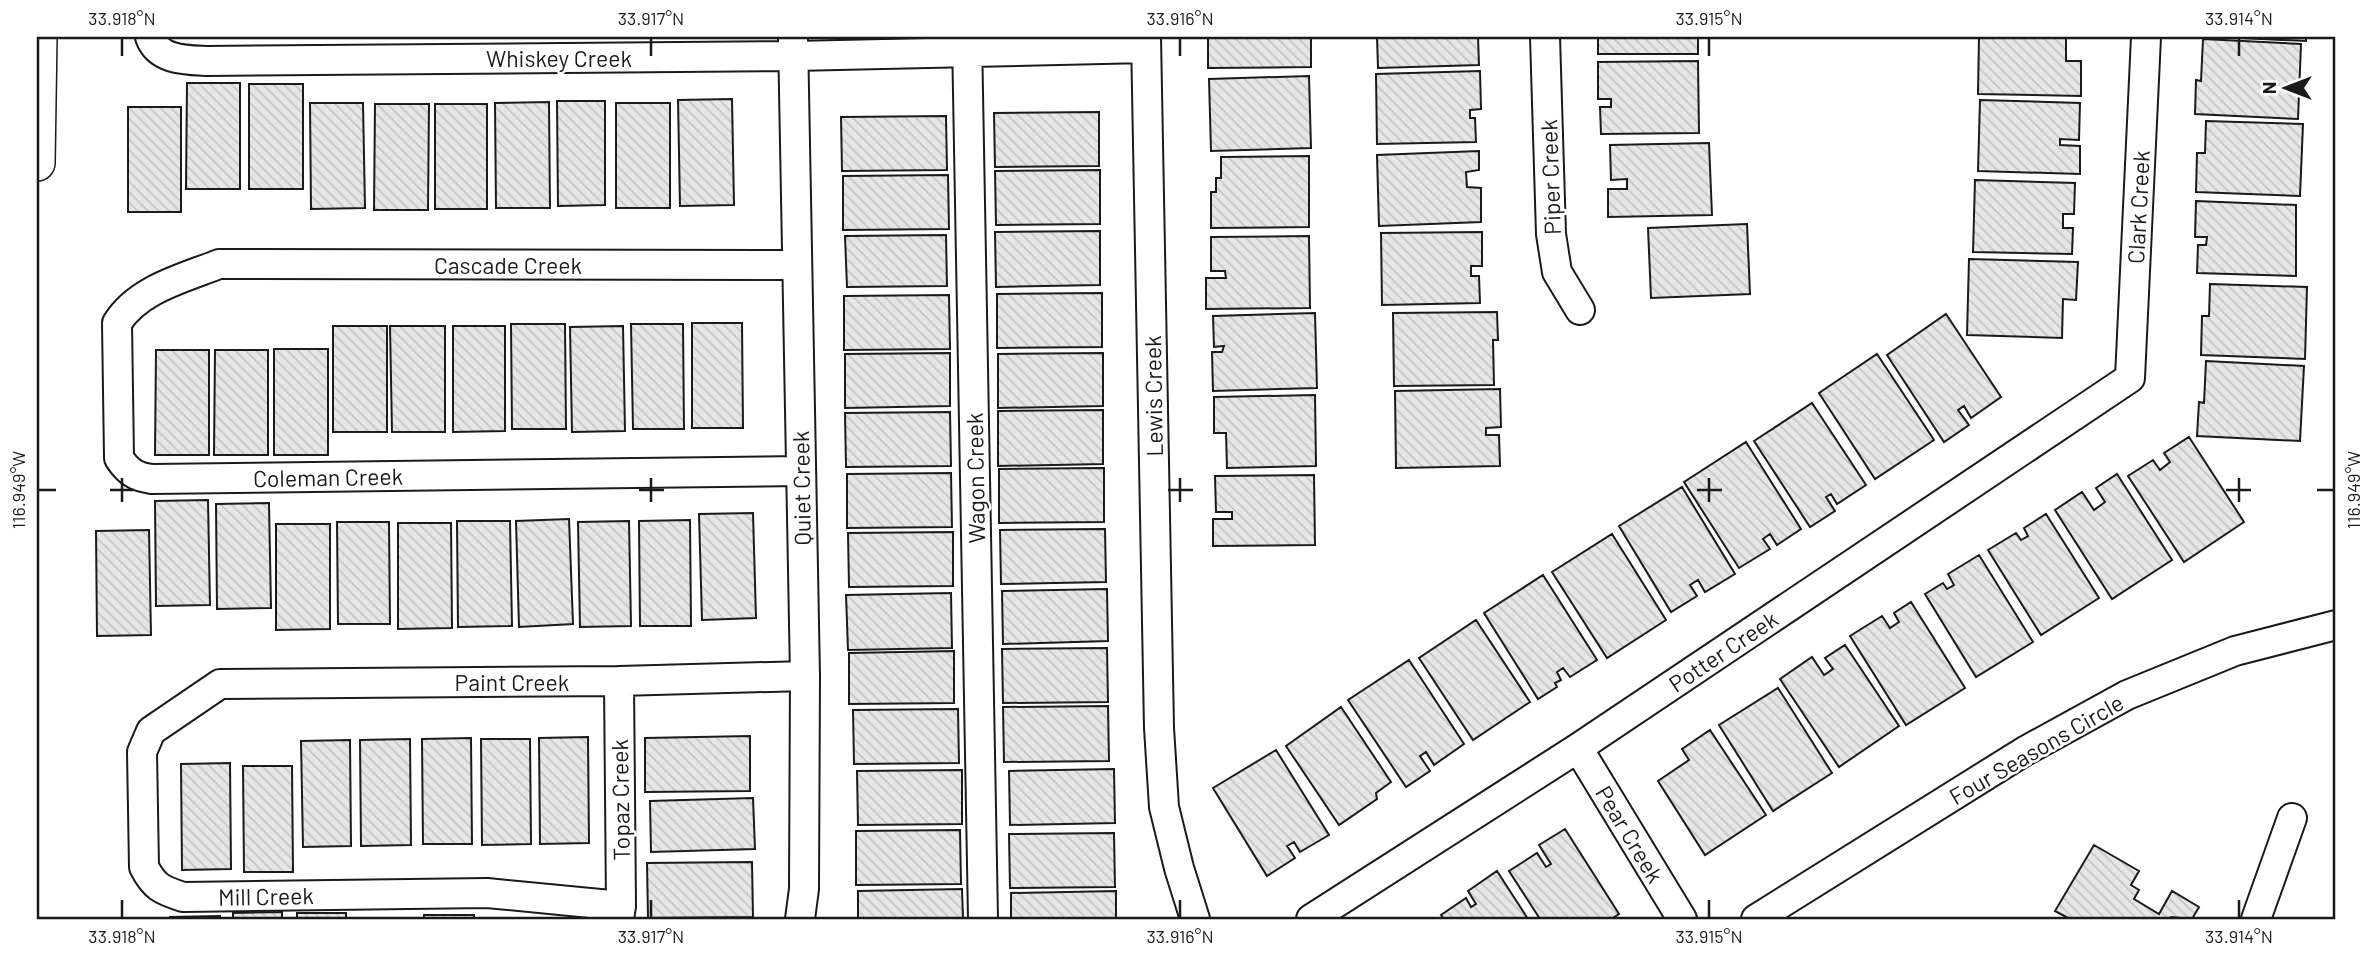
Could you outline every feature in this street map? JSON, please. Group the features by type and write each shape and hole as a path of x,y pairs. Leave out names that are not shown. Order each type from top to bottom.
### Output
{"street":[{"path":"37,163 39,37"},
{"name":"Whiskey Creek","path":"150,37 153,47 168,56 206,61 793,46 1146,42"},
{"name":"Piper Creek","path":"1545,37 1551,234 1557,272 1580,310"},
{"name":"Clark Creek","path":"2130,378 2146,37"},
{"name":"Lewis Creek","path":"1146,42 1159,728 1164,807 1195,919"},
{"name":"Wagon Creek","path":"968,44 983,919"},
{"name":"Quiet Creek","path":"793,46 805,676 804,889 800,919"},
{"name":"Cascade Creek","path":"219,264 796,265"},
{"name":"Coleman Creek","path":"219,264 163,286 142,298 128,307 117,323 119,458 125,468 136,477 152,479 801,471"},
{"name":"Potter Creek","path":"1311,919 1578,748 2130,378"},
{"name":"Four Seasons Circle","path":"1756,919 2025,751 2127,695 2235,651 2336,625"},
{"name":"Paint Creek","path":"220,684 618,681 805,676"},
{"name":"Topaz Creek","path":"618,681 620,913"},
{"name":"Mill Creek","path":"220,684 151,731 142,752 144,867 152,883 163,890 183,897 487,893 620,913"},
{"name":"Pear Creek","path":"1578,748 1682,919"},
{"path":"2256,919 2292,818"}],"building":[{"path":"1208,37 1311,37 1311,67 1208,68"},
{"path":"1377,37 1478,37 1479,65 1378,68"},
{"path":"1598,37 1698,37 1698,54 1598,54"},
{"path":"1979,37 2066,37 2066,61 2081,61 2081,96 1978,94"},
{"path":"2218,37 2306,37 2306,41"},
{"path":"2203,39 2301,44 2298,119 2195,114 2196,80 2201,81"},
{"path":"1698,61 1699,133 1601,134 1600,107 1611,107 1611,99 1598,99 1598,62"},
{"path":"1480,71 1481,109 1470,110 1470,118 1475,118 1476,142 1377,144 1376,74"},
{"path":"1309,76 1311,148 1211,151 1209,79"},
{"path":"187,83 240,83 240,189 186,189"},
{"path":"249,84 303,84 303,189 249,189"},
{"path":"732,99 734,205 680,206 678,100"},
{"path":"1980,100 2080,103 2079,140 2060,139 2060,145 2080,146 2080,174 1978,171"},
{"path":"557,101 605,101 605,205 558,206"},
{"path":"549,102 550,208 496,208 495,103"},
{"path":"310,103 363,103 365,208 311,209"},
{"path":"616,103 670,103 670,208 616,208"},
{"path":"375,104 429,104 428,210 374,210"},
{"path":"435,104 487,104 487,209 435,209"},
{"path":"128,107 181,107 181,212 128,212"},
{"path":"1099,112 1099,166 995,167 994,113"},
{"path":"946,116 947,170 842,171 841,117"},
{"path":"2206,121 2303,124 2300,196 2196,192 2197,153 2205,153"},
{"path":"1709,143 1712,215 1608,217 1608,189 1627,189 1627,179 1611,180 1610,145"},
{"path":"1479,151 1479,170 1466,172 1467,187 1481,188 1481,222 1379,226 1377,155"},
{"path":"1309,156 1309,227 1211,228 1211,192 1216,192 1216,178 1221,178 1221,157"},
{"path":"1100,170 1100,224 996,225 995,171"},
{"path":"948,175 949,229 843,230 843,176"},
{"path":"1975,180 2075,183 2074,214 2063,214 2063,228 2073,228 2072,254 1973,252"},
{"path":"2196,201 2296,205 2296,276 2197,273 2198,245 2206,245 2207,237 2195,237"},
{"path":"1747,224 1750,294 1651,298 1648,228"},
{"path":"1100,231 1100,285 996,287 995,232"},
{"path":"1482,232 1482,266 1471,266 1471,276 1479,276 1480,303 1382,305 1381,233"},
{"path":"946,235 947,286 847,287 845,236"},
{"path":"1309,236 1310,308 1206,309 1206,278 1226,278 1225,271 1211,271 1211,237"},
{"path":"1969,259 2078,262 2076,300 2063,299 2062,338 1967,335"},
{"path":"2210,284 2307,287 2305,359 2201,355 2202,316 2209,316"},
{"path":"1102,293 1102,347 997,348 997,294"},
{"path":"949,295 950,349 844,350 844,296"},
{"path":"1497,312 1498,340 1493,340 1494,385 1394,386 1393,313"},
{"path":"1315,313 1317,388 1213,391 1212,352 1222,352 1224,346 1214,347 1213,316"},
{"path":"1946,314 2001,397 1971,418 1964,406 1958,410 1969,425 1944,442 1887,355"},
{"path":"692,323 742,323 743,428 692,428"},
{"path":"511,324 565,324 566,429 512,429"},
{"path":"631,324 683,324 684,429 633,429"},
{"path":"333,326 387,326 387,432 333,432"},
{"path":"390,326 445,326 445,432 392,432"},
{"path":"453,326 505,326 505,431 453,432"},
{"path":"623,326 625,431 572,432 570,327"},
{"path":"274,349 328,349 328,455 274,455"},
{"path":"156,350 209,350 209,455 155,455"},
{"path":"215,350 268,350 268,455 214,455"},
{"path":"950,353 950,406 845,408 845,354"},
{"path":"1103,353 1103,406 998,408 998,354"},
{"path":"1877,354 1934,440 1875,479 1819,393"},
{"path":"2206,361 2304,366 2300,441 2197,436 2199,402 2204,403"},
{"path":"1500,389 1501,427 1486,428 1486,435 1499,435 1500,466 1396,468 1395,391"},
{"path":"1315,395 1316,466 1227,468 1226,433 1214,433 1214,397"},
{"path":"1812,403 1866,485 1837,504 1831,494 1826,497 1835,511 1810,527 1754,441"},
{"path":"1103,410 1103,464 998,466 998,411"},
{"path":"950,412 951,466 846,467 845,413"},
{"path":"2189,437 2244,522 2184,562 2128,476 2153,460 2160,470 2170,462 2164,453"},
{"path":"1746,442 1801,529 1777,545 1770,534 1763,539 1770,549 1739,568 1684,482"},
{"path":"1104,468 1104,522 999,523 999,469"},
{"path":"951,473 952,527 847,528 847,474"},
{"path":"2117,474 2172,560 2112,599 2055,510 2082,492 2094,510 2105,502 2096,488"},
{"path":"1314,475 1315,545 1213,546 1213,519 1232,519 1232,512 1216,512 1215,476"},
{"path":"1682,487 1735,574 1705,592 1698,580 1690,585 1697,596 1671,612 1619,526"},
{"path":"208,500 210,605 156,606 155,501"},
{"path":"269,503 271,608 217,609 216,504"},
{"path":"753,513 756,618 702,620 699,514"},
{"path":"2046,514 2099,598 2041,635 1988,550 2016,533 2021,540 2028,536 2024,528"},
{"path":"569,519 573,624 519,627 516,521"},
{"path":"690,520 691,626 640,626 639,521"},
{"path":"457,521 510,521 512,626 458,627"},
{"path":"629,521 631,626 580,627 578,522"},
{"path":"337,522 389,522 390,624 338,624"},
{"path":"398,523 451,523 452,628 398,629"},
{"path":"276,524 330,524 330,629 276,630"},
{"path":"1105,529 1106,582 1001,584 1000,530"},
{"path":"149,530 151,635 97,636 96,531"},
{"path":"953,532 953,586 849,587 848,533"},
{"path":"1612,534 1666,620 1607,658 1552,572"},
{"path":"1979,555 2033,642 1976,677 1925,594 1943,583 1947,589 1954,585 1948,574"},
{"path":"1543,575 1597,660 1570,677 1563,668 1557,672 1561,680 1555,683 1557,687 1538,699 1484,613"},
{"path":"1107,589 1108,641 1003,644 1002,591"},
{"path":"951,593 952,648 848,650 846,595"},
{"path":"1911,602 1965,688 1906,725 1850,636 1882,616 1890,628 1899,622 1894,613"},
{"path":"1476,620 1530,702 1473,740 1419,658"},
{"path":"1845,645 1899,726 1839,767 1780,679 1812,657 1824,675 1833,669 1825,658"},
{"path":"1107,648 1108,702 1003,703 1002,649"},
{"path":"954,651 954,703 849,704 849,653"},
{"path":"1409,660 1464,744 1434,765 1426,752 1420,756 1430,771 1406,787 1348,700"},
{"path":"1778,688 1832,773 1773,811 1719,725"},
{"path":"1108,706 1109,761 1004,762 1003,707"},
{"path":"1341,707 1391,782 1376,793 1377,799 1339,825 1286,746"},
{"path":"958,709 959,763 854,764 853,710"},
{"path":"1710,730 1766,815 1705,855 1658,781 1689,760 1682,749"},
{"path":"750,736 750,791 645,792 645,738"},
{"path":"588,737 589,843 540,844 539,738"},
{"path":"471,738 472,844 423,844 422,739"},
{"path":"410,739 411,845 361,846 360,740"},
{"path":"481,739 530,739 531,844 482,845"},
{"path":"350,740 351,846 303,847 301,741"},
{"path":"1276,750 1329,835 1300,852 1294,842 1287,846 1295,858 1267,876 1213,788"},
{"path":"230,763 231,869 182,870 181,764"},
{"path":"243,766 292,766 293,872 244,872"},
{"path":"1114,769 1115,823 1010,825 1009,771"},
{"path":"962,770 962,824 858,825 857,771"},
{"path":"753,798 755,849 651,852 650,801"},
{"path":"1565,829 1619,914 1611,919 1540,919 1509,871 1537,853 1546,867 1551,864 1539,845"},
{"path":"960,830 961,884 856,885 856,831"},
{"path":"1114,833 1115,887 1010,888 1009,834"},
{"path":"2094,845 2139,871 2131,885 2139,890 2134,899 2159,914 2172,891 2199,907 2192,919 2070,919 2055,911"},
{"path":"752,862 753,917 648,918 647,863"},
{"path":"1497,871 1528,919 1444,919 1441,915 1466,898 1471,907 1476,904 1468,891"},
{"path":"962,889 963,919 858,919 858,891"},
{"path":"1116,891 1116,919 1011,919 1011,893"},
{"path":"282,912 282,919 233,919 233,913"},
{"path":"297,913 346,913 346,919 297,919"},
{"path":"424,915 474,915 474,919 424,919"},
{"path":"220,916 220,919 170,919 170,917"}]}
